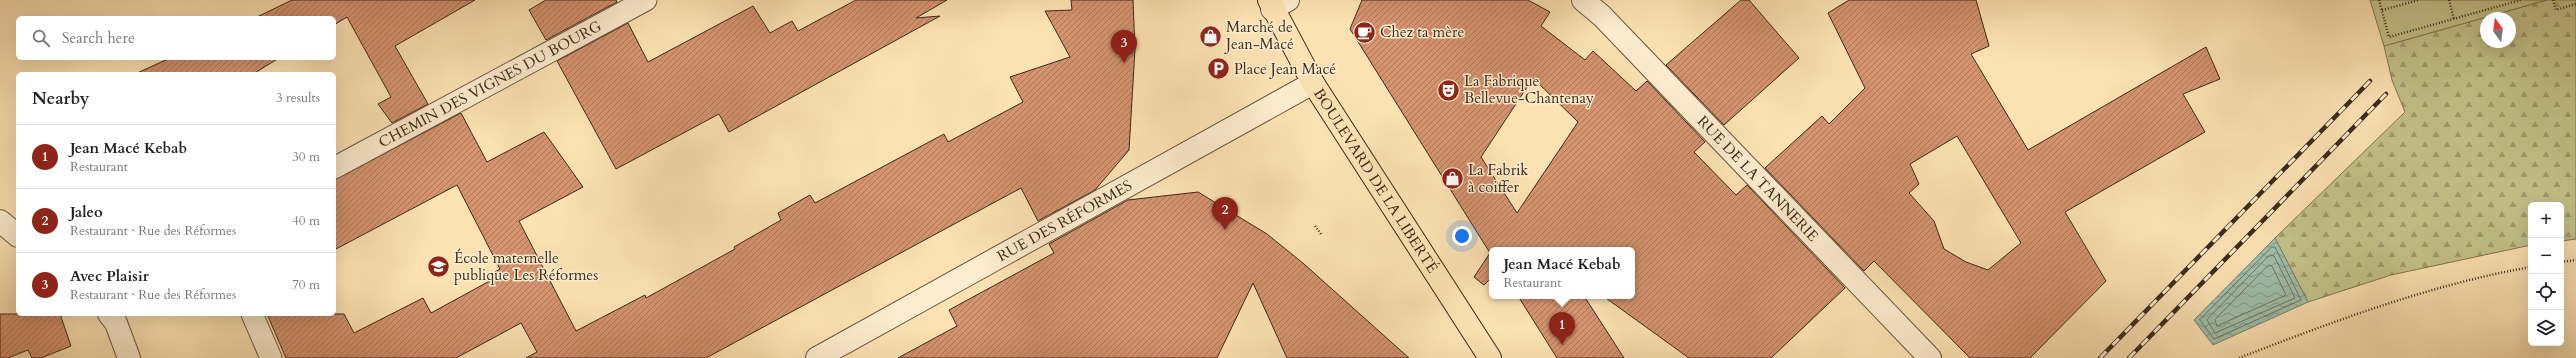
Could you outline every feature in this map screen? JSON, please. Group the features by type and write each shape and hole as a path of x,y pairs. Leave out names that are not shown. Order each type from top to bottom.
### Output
{"main road":[{"name":"BOULEVARD DE LA LIBERTÉ","path":"1276,3 1313,83 1490,358"}],"street":[{"name":"RUE DE LA TANNERIE","path":"1584,0 1602,16 1930,358"},
{"name":"RUE DES RÉFORMES","path":"816,358 1313,83"},
{"path":"0,221 16,234"},
{"path":"110,316 116,324 130,358"}],"lane":[{"name":"CHEMIN DES VIGNES DU BOURG","path":"336,167 646,0"},
{"path":"253,316 271,358"}],"path":[{"path":"2379,0 2389,37 2521,0"},
{"path":"2382,10 2419,0"},
{"path":"2449,0 2454,19"},
{"path":"2553,0 2556,10 2576,4"},
{"path":"1315,226 1321,234"},
{"path":"2564,262 2576,260"},
{"path":"2239,358 2354,314 2446,288 2528,268"}],"green space":[{"path":"2370,0 2547,0 2504,12 2480,12 2480,19 2384,46"},
{"path":"2547,0 2576,0 2576,239 2564,241 2564,202 2528,202 2528,246 2391,275 2308,302 2275,238 2405,112 2392,80 2384,46 2480,19 2480,48 2516,48 2516,12 2504,12"}],"water":[{"path":"2275,238 2308,302 2213,345 2194,320"}],"building":[{"path":"292,0 475,0 395,46 428,104 392,123 378,104 391,97 347,17 336,24 336,16 259,16"},
{"path":"546,0 616,0 617,2 546,40 529,10"},
{"path":"856,0 947,0 916,18 940,16 729,132 719,114 616,169 557,61 628,23 648,62 753,6 770,33 792,21 798,31"},
{"path":"1071,0 1133,0 1135,49 1129,150 1095,190 1038,221 1021,188 706,358 526,358 537,352 521,323 456,358 286,358 268,316 336,316 336,314 344,314 354,333 423,298 431,313 497,277 495,272 500,269 457,185 336,249 336,179 461,113 487,162 544,132 583,187 519,221 576,331 645,295 646,298 735,249 734,247 781,220 778,213 810,195 815,203 944,134 948,142 1023,102 1010,77 1070,57 1045,11 1072,10"},
{"path":"1362,0 1528,0 1550,12 1541,26 1585,60 1593,51 1636,91 1647,81 1705,142 1694,152 1736,195 1747,185 1845,288 1771,358 1689,358 1607,299 1635,299 1635,247 1489,247 1489,251 1350,29","holes":["1533,78 1578,122 1517,213 1481,157"]},
{"path":"1741,0 1749,0 1799,58 1724,125 1666,65"},
{"path":"1849,0 1976,0 1989,46 1971,54 2028,150 2206,47 2220,79 2183,94 2205,132 2065,212 2106,281 2030,358 1970,358 1874,261 1864,271 1765,168 1822,116 1829,124 1865,88 1828,13","holes":["1957,136 2021,243 1988,270 1966,262 1944,249 1934,221 1909,193 1919,184 1910,164"]},
{"path":"166,60 276,60 256,72 139,72"},
{"path":"1198,192 1267,234 1304,264 1409,358 1287,358 1253,283 1217,358 898,358 957,326 949,310 1054,253 1049,244 1128,200"},
{"path":"1489,254 1489,280 1484,285 1474,277"},
{"path":"1520,299 1586,299 1624,358 1557,358"},
{"path":"0,314 16,314 16,316 61,316 71,346 41,358 32,358 28,350 8,358 0,358"}],"railway":[{"path":"2100,358 2370,81"},
{"path":"2129,358 2386,94"}],"place":[{"name":"Chez ta mère","path":"1364,32"},
{"name":"Marché de Jean-Macé","path":"1211,36"},
{"name":"Avec Plaisir","path":"1124,63"},
{"name":"Place Jean Macé","path":"1219,69"},
{"name":"La Fabrique Bellevue-Chantenay","path":"1449,90"},
{"name":"La Fabrik à coiffer","path":"1453,179"},
{"name":"Jaleo","path":"1225,230"},
{"name":"École maternelle publique Les Réformes","path":"438,267"},
{"name":"Jean Macé Kebab","path":"1562,345"}]}
